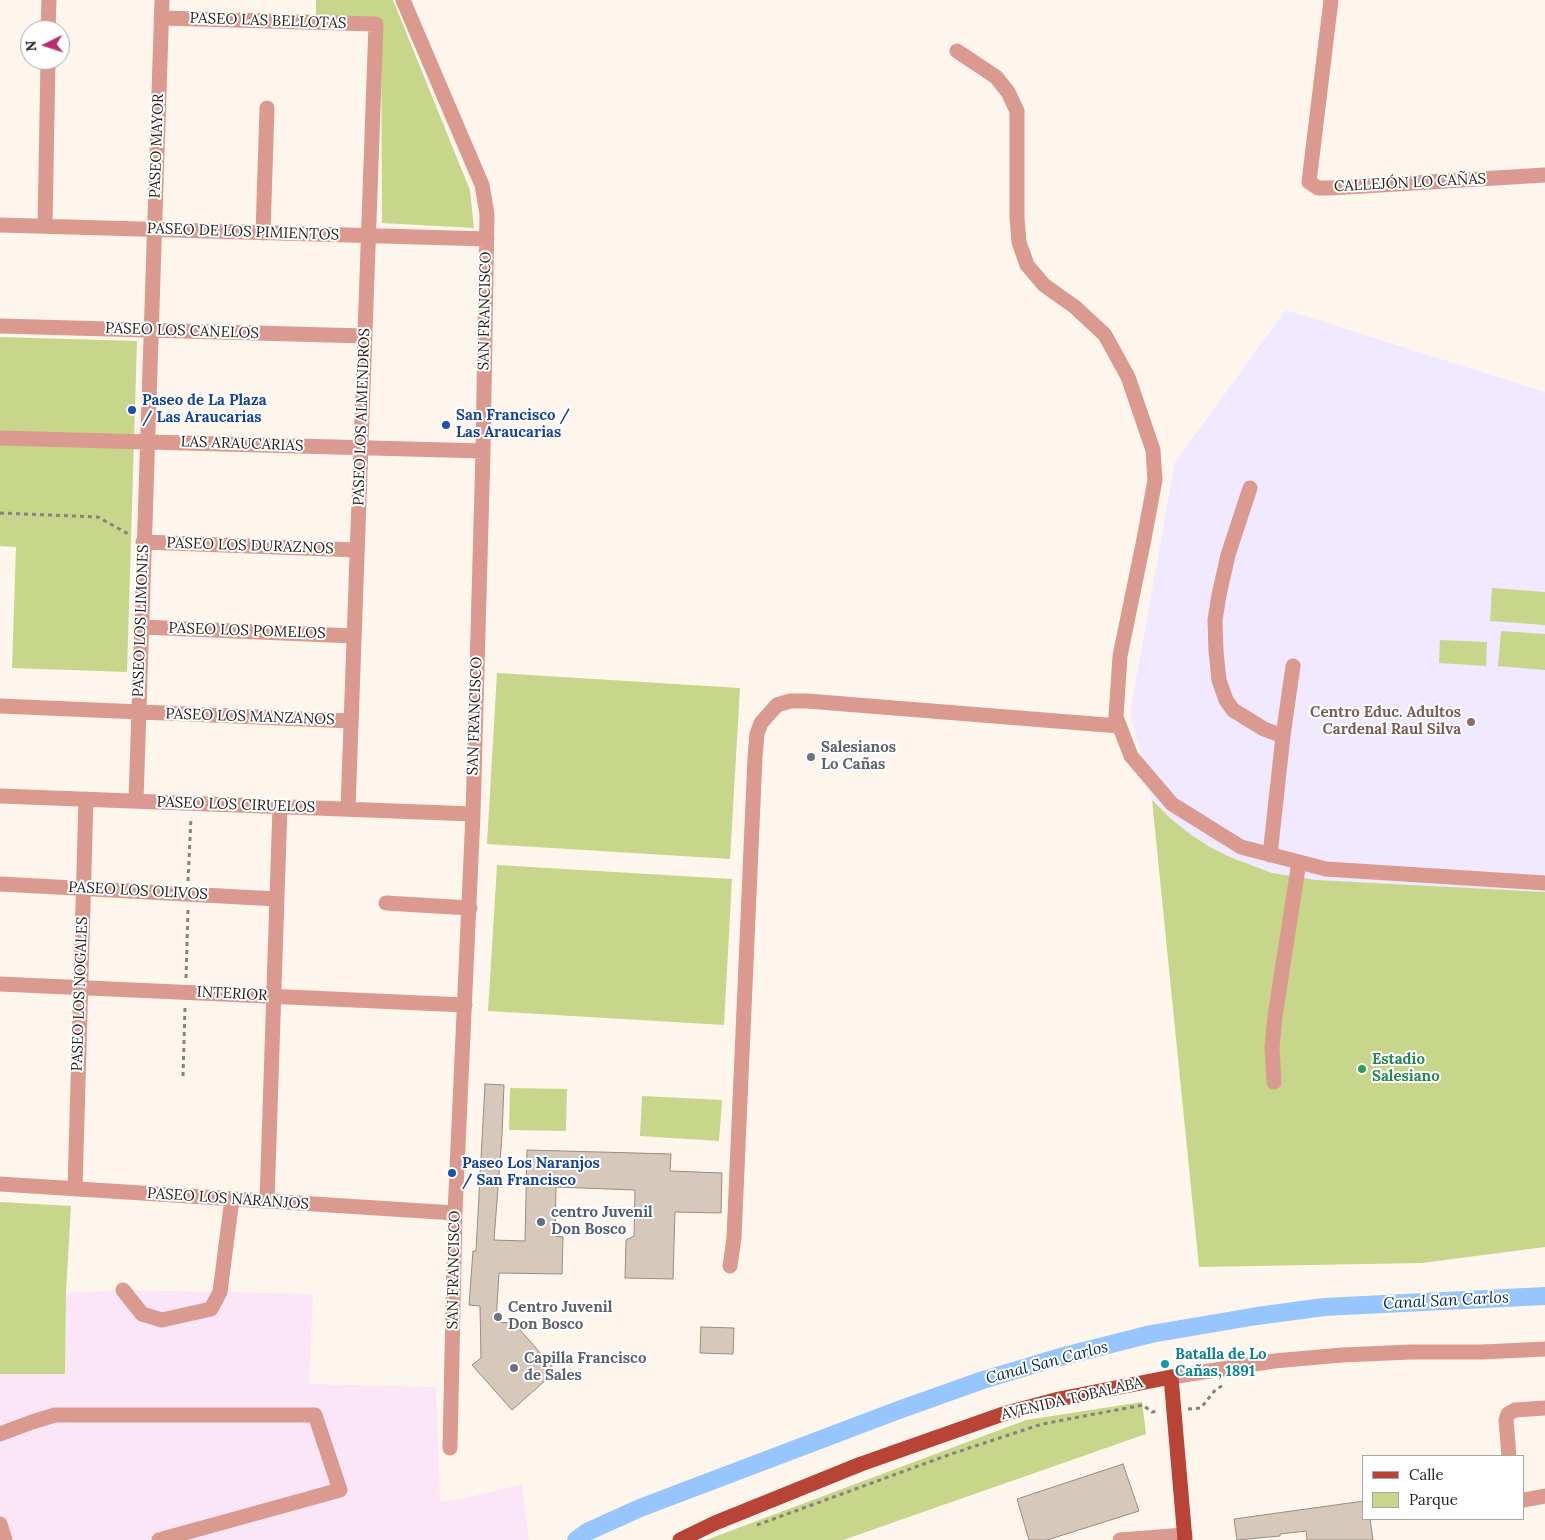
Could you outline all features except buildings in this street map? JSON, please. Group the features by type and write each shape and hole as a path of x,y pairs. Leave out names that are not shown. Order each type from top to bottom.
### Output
{"main road":[{"path":"1171,1376 1185,1537"},
{"name":"AVENIDA TOBALABA","path":"680,1540 715,1523 861,1464 1003,1414 1059,1398 1171,1376"}],"street":[{"path":"48,20 49,0"},
{"name":"PASEO MAYOR","path":"146,442 162,0"},
{"name":"SAN FRANCISCO","path":"404,0 482,185 487,214 483,451 470,908 455,1213 450,1448"},
{"name":"CALLEJÓN LO CAÑAS","path":"1331,0 1309,182 1318,188 1331,188 1545,175"},
{"name":"PASEO LAS BELLOTAS","path":"161,18 376,24"},
{"name":"PASEO LOS ALMENDROS","path":"348,809 376,24"},
{"path":"957,51 996,77 1008,92 1016,111 1019,242 1027,265 1044,285 1075,307 1105,335 1128,377 1153,450 1155,480 1120,656 1116,717 1131,756 1172,804 1241,847 1326,869 1545,883"},
{"path":"45,226 48,70"},
{"path":"263,232 267,108"},
{"name":"PASEO DE LOS PIMIENTOS","path":"0,225 486,239"},
{"name":"PASEO LOS CANELOS","path":"0,326 365,336"},
{"name":"LAS ARAUCARIAS","path":"0,438 483,451"},
{"name":"PASEO LOS LIMONES","path":"136,801 146,442"},
{"path":"1250,488 1228,554 1219,595 1215,620 1219,680 1226,700 1233,710 1264,729 1283,736"},
{"name":"PASEO LOS DURAZNOS","path":"143,542 357,550"},
{"name":"PASEO LOS POMELOS","path":"141,628 354,636"},
{"path":"1270,855 1293,666"},
{"path":"730,1266 734,1238 755,757 757,734 761,723 777,705 790,701 807,701 1119,726"},
{"name":"PASEO LOS MANZANOS","path":"0,706 351,721"},
{"name":"PASEO LOS CIRUELOS","path":"0,796 472,814"},
{"name":"PASEO LOS NOGALES","path":"75,1189 86,799"},
{"path":"267,1201 280,806"},
{"path":"1274,1082 1272,1048 1275,1016 1299,862"},
{"name":"PASEO LOS OLIVOS","path":"0,884 277,899"},
{"path":"386,903 470,908"},
{"name":"INTERIOR","path":"0,984 465,1005"},
{"name":"PASEO LOS NARANJOS","path":"0,1184 455,1213"},
{"path":"123,1290 142,1314 162,1320 211,1309 220,1292 232,1199"},
{"name":"AVENIDA TOBALABA","path":"1171,1376 1274,1361 1342,1355 1545,1349"},
{"path":"1510,1455 1506,1420 1508,1414 1515,1410 1545,1408"},
{"path":"0,1434 55,1415 315,1415 340,1490 159,1540"},
{"path":"1525,1500 1545,1496"},
{"path":"0,1524 5,1540"},
{"path":"1120,1540 1185,1537"}],"path":[{"path":"0,513 98,517 143,542"},
{"path":"183,1076 191,803"},
{"path":"751,1527 951,1454 1042,1424 1143,1405 1152,1412 1201,1408 1216,1389 1224,1386"}],"shaded area":[{"path":"1286,310 1545,392 1545,892 1316,880 1272,873 1210,847 1170,818 1152,800 1130,713 1175,462"},
{"path":"123,1290 313,1294 309,1384 436,1387 440,1502 462,1499 522,1484 529,1540 0,1540 0,1374 65,1374 66,1293"}],"green space":[{"path":"316,0 393,0 470,190 474,228 382,223 381,18 316,16"},
{"path":"0,337 137,341 127,672 12,668 16,547 0,546"},
{"path":"1492,588 1545,592 1545,625 1490,621"},
{"path":"1501,631 1545,634 1545,670 1498,666"},
{"path":"1440,640 1487,642 1486,666 1439,663"},
{"path":"497,673 740,688 730,859 487,844"},
{"name":"Estadio Salesiano","path":"1152,800 1170,818 1210,847 1272,873 1316,880 1545,892 1545,1247 1422,1263 1199,1267"},
{"path":"497,865 732,879 724,1025 488,1011"},
{"path":"510,1088 567,1089 566,1131 509,1130"},
{"path":"642,1096 722,1100 719,1141 640,1136"},
{"path":"0,1202 71,1206 66,1293 65,1374 0,1374"},
{"path":"1142,1402 1146,1434 843,1540 706,1540 1026,1420"}],"waterway":[{"name":"Canal San Carlos","path":"576,1540 587,1532 640,1508 896,1411 983,1380 1060,1357 1151,1334 1324,1307 1545,1296"}],"place":[{"name":"Paseo de La Plaza / Las Araucarias","path":"132,410"},
{"name":"San Francisco / Las Araucarias","path":"446,425"},
{"name":"Centro Educ. Adultos Cardenal Raul Silva","path":"1471,722"},
{"name":"Salesianos Lo Cañas","path":"811,757"},
{"name":"Estadio Salesiano","path":"1362,1069"},
{"name":"Paseo Los Naranjos / San Francisco","path":"452,1173"},
{"name":"centro Juvenil Don Bosco","path":"541,1222"},
{"name":"Centro Juvenil Don Bosco","path":"498,1317"},
{"name":"Batalla de Lo Cañas, 1891","path":"1165,1364"},
{"name":"Capilla Francisco de Sales","path":"514,1368"}]}
